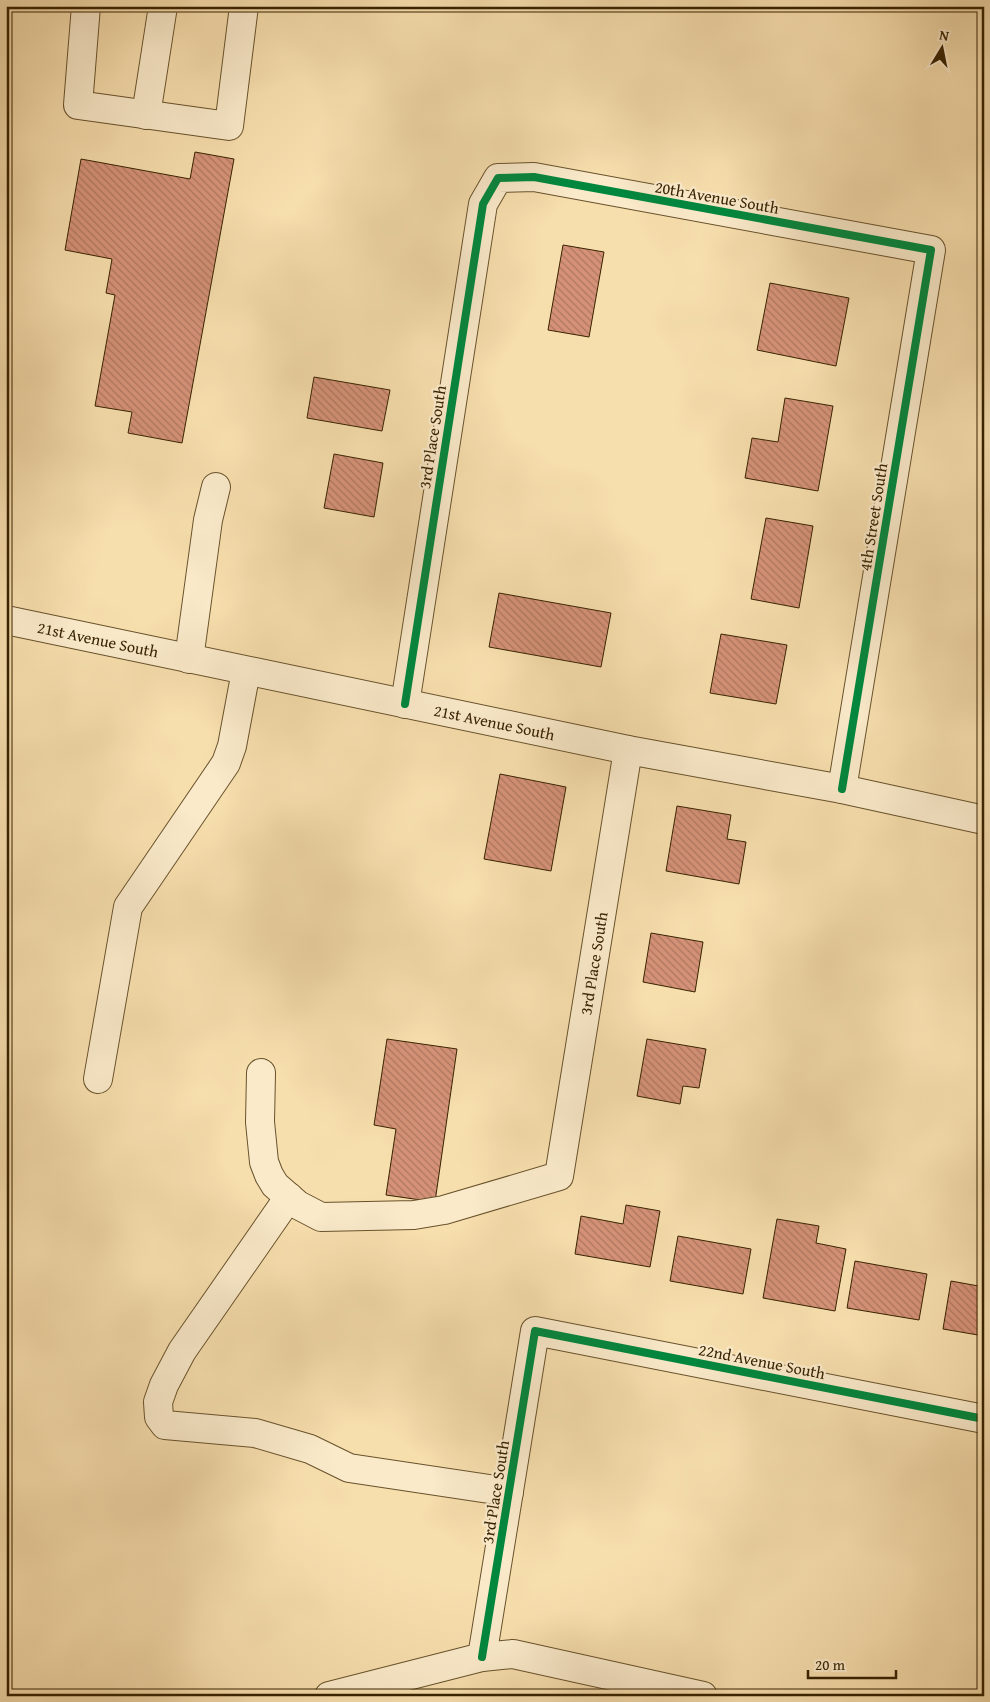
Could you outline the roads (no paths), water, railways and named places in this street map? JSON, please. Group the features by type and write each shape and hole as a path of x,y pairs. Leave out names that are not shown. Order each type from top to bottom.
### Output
{"street":[{"path":"86,6 78,105 229,126 244,6"},
{"path":"146,115 163,6"},
{"name":"20th Avenue South","path":"498,178 534,177 931,250"},
{"name":"3rd Place South","path":"405,704 483,204 498,178"},
{"name":"4th Street South","path":"842,789 931,250"},
{"path":"189,659 208,520 216,487"},
{"name":"21st Avenue South","path":"6,620 628,750 842,789 984,820"},
{"path":"98,1079 128,908 226,763 232,746 246,671"},
{"name":"3rd Place South","path":"289,1197 298,1205 321,1217 414,1214 444,1210 559,1176 628,750"},
{"path":"261,1073 260,1122 264,1162 275,1185 289,1197 182,1351 164,1385 158,1402 159,1417 165,1425 228,1430 274,1438 310,1449 349,1468 509,1492"},
{"name":"3rd Place South","path":"482,1657 535,1331"},
{"name":"22nd Avenue South","path":"535,1331 984,1419"},
{"path":"329,1696 482,1657 513,1654 703,1696"}]}
